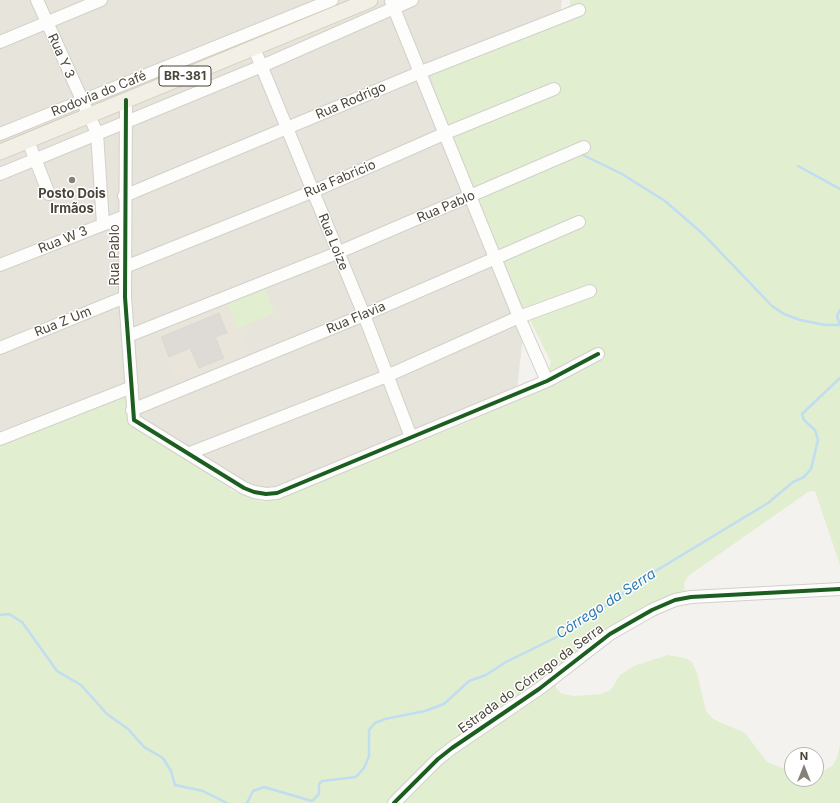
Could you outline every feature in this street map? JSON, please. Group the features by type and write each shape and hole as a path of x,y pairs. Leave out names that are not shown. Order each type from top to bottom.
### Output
{"main road":[{"name":"BR-381","path":"5,150 254,48 318,9 370,0"}],"street":[{"name":"Rua Y 3","path":"37,0 96,133"},
{"path":"0,42 101,0"},
{"name":"Rodovia do Café","path":"0,134 318,9 332,0"},
{"path":"0,174 96,133 262,66 393,4 412,0"},
{"path":"393,4 519,317 547,381"},
{"name":"Rua Rodrigo","path":"124,196 421,72 579,10"},
{"name":"Rua Loize","path":"254,48 314,191 337,253 364,315 411,437"},
{"name":"Rua Fabricio","path":"125,267 314,191 446,133 554,89"},
{"name":"Rua Pablo","path":"126,100 124,196 125,297 132,387 132,410"},
{"path":"96,133 103,224"},
{"path":"28,140 49,194"},
{"name":"Rua Pablo","path":"128,336 337,253 471,197 584,147"},
{"path":"5,150 16,167"},
{"name":"Rua W 3","path":"0,265 125,216"},
{"name":"Rua Flavia","path":"132,410 364,315 579,222"},
{"path":"190,453 387,376 519,317 590,290"},
{"name":"Rua Z Um","path":"0,348 125,297"},
{"path":"132,410 134,420 137,424 190,453 244,488 254,492 266,494 277,493 547,381 598,354"},
{"path":"0,439 132,387"},
{"name":"Estrada do Córrego da Serra","path":"394,803 438,759 452,748 539,689 610,634 652,610 675,600 691,597 840,589"}],"shaded area":[{"path":"0,0 377,0 0,157"},
{"path":"381,0 562,0 516,397 271,499 122,415 0,455 0,158"},
{"path":"264,287 275,313 240,327 251,353 177,383 156,331"}],"green space":[{"path":"570,0 840,0 840,565 815,491 808,492 688,576 684,584 685,591 690,596 662,603 555,681 556,688 562,694 575,696 601,694 611,690 620,675 634,666 668,655 685,658 692,662 697,673 706,711 713,719 745,733 767,762 784,769 784,787 824,787 824,770 832,766 837,758 840,745 840,803 0,803 0,444 124,398 132,419 133,427 159,433 233,483 230,490 263,502 456,427 544,388 551,362 507,274 445,121 446,118 434,87 431,69 542,22 570,5"},
{"path":"264,287 275,313 237,329 227,302"}],"building":[{"path":"219,313 227,333 215,337 224,358 199,368 190,348 169,357 161,337"}],"waterway":[{"path":"583,155 622,174 665,201 703,234 772,306 784,314 800,320 825,325 840,325"},
{"path":"798,166 840,189"},
{"name":"Córrego da Serra","path":"840,310 837,316 840,325"},
{"name":"Córrego da Serra","path":"247,803 253,791 264,787 312,801 319,794 319,784 322,781 356,777 364,768 369,756 369,730 375,723 385,719 425,711 444,704 469,681 486,675 506,662 573,629 649,575 768,503 793,482 804,477 811,469 818,440 815,430 804,420 802,414 840,378"},
{"path":"0,615 9,614 22,622 57,671 81,685 107,714 128,729 144,747 163,758 171,771 175,785 203,791 227,803"}],"cycle path":[{"path":"126,100 125,297 134,420 244,488 254,492 266,494 277,493 547,381 598,354"},
{"path":"394,803 438,759 452,748 539,689 610,634 652,610 675,600 691,597 840,589"}],"place":[{"name":"Posto Dois Irmãos","path":"72,180"}]}
